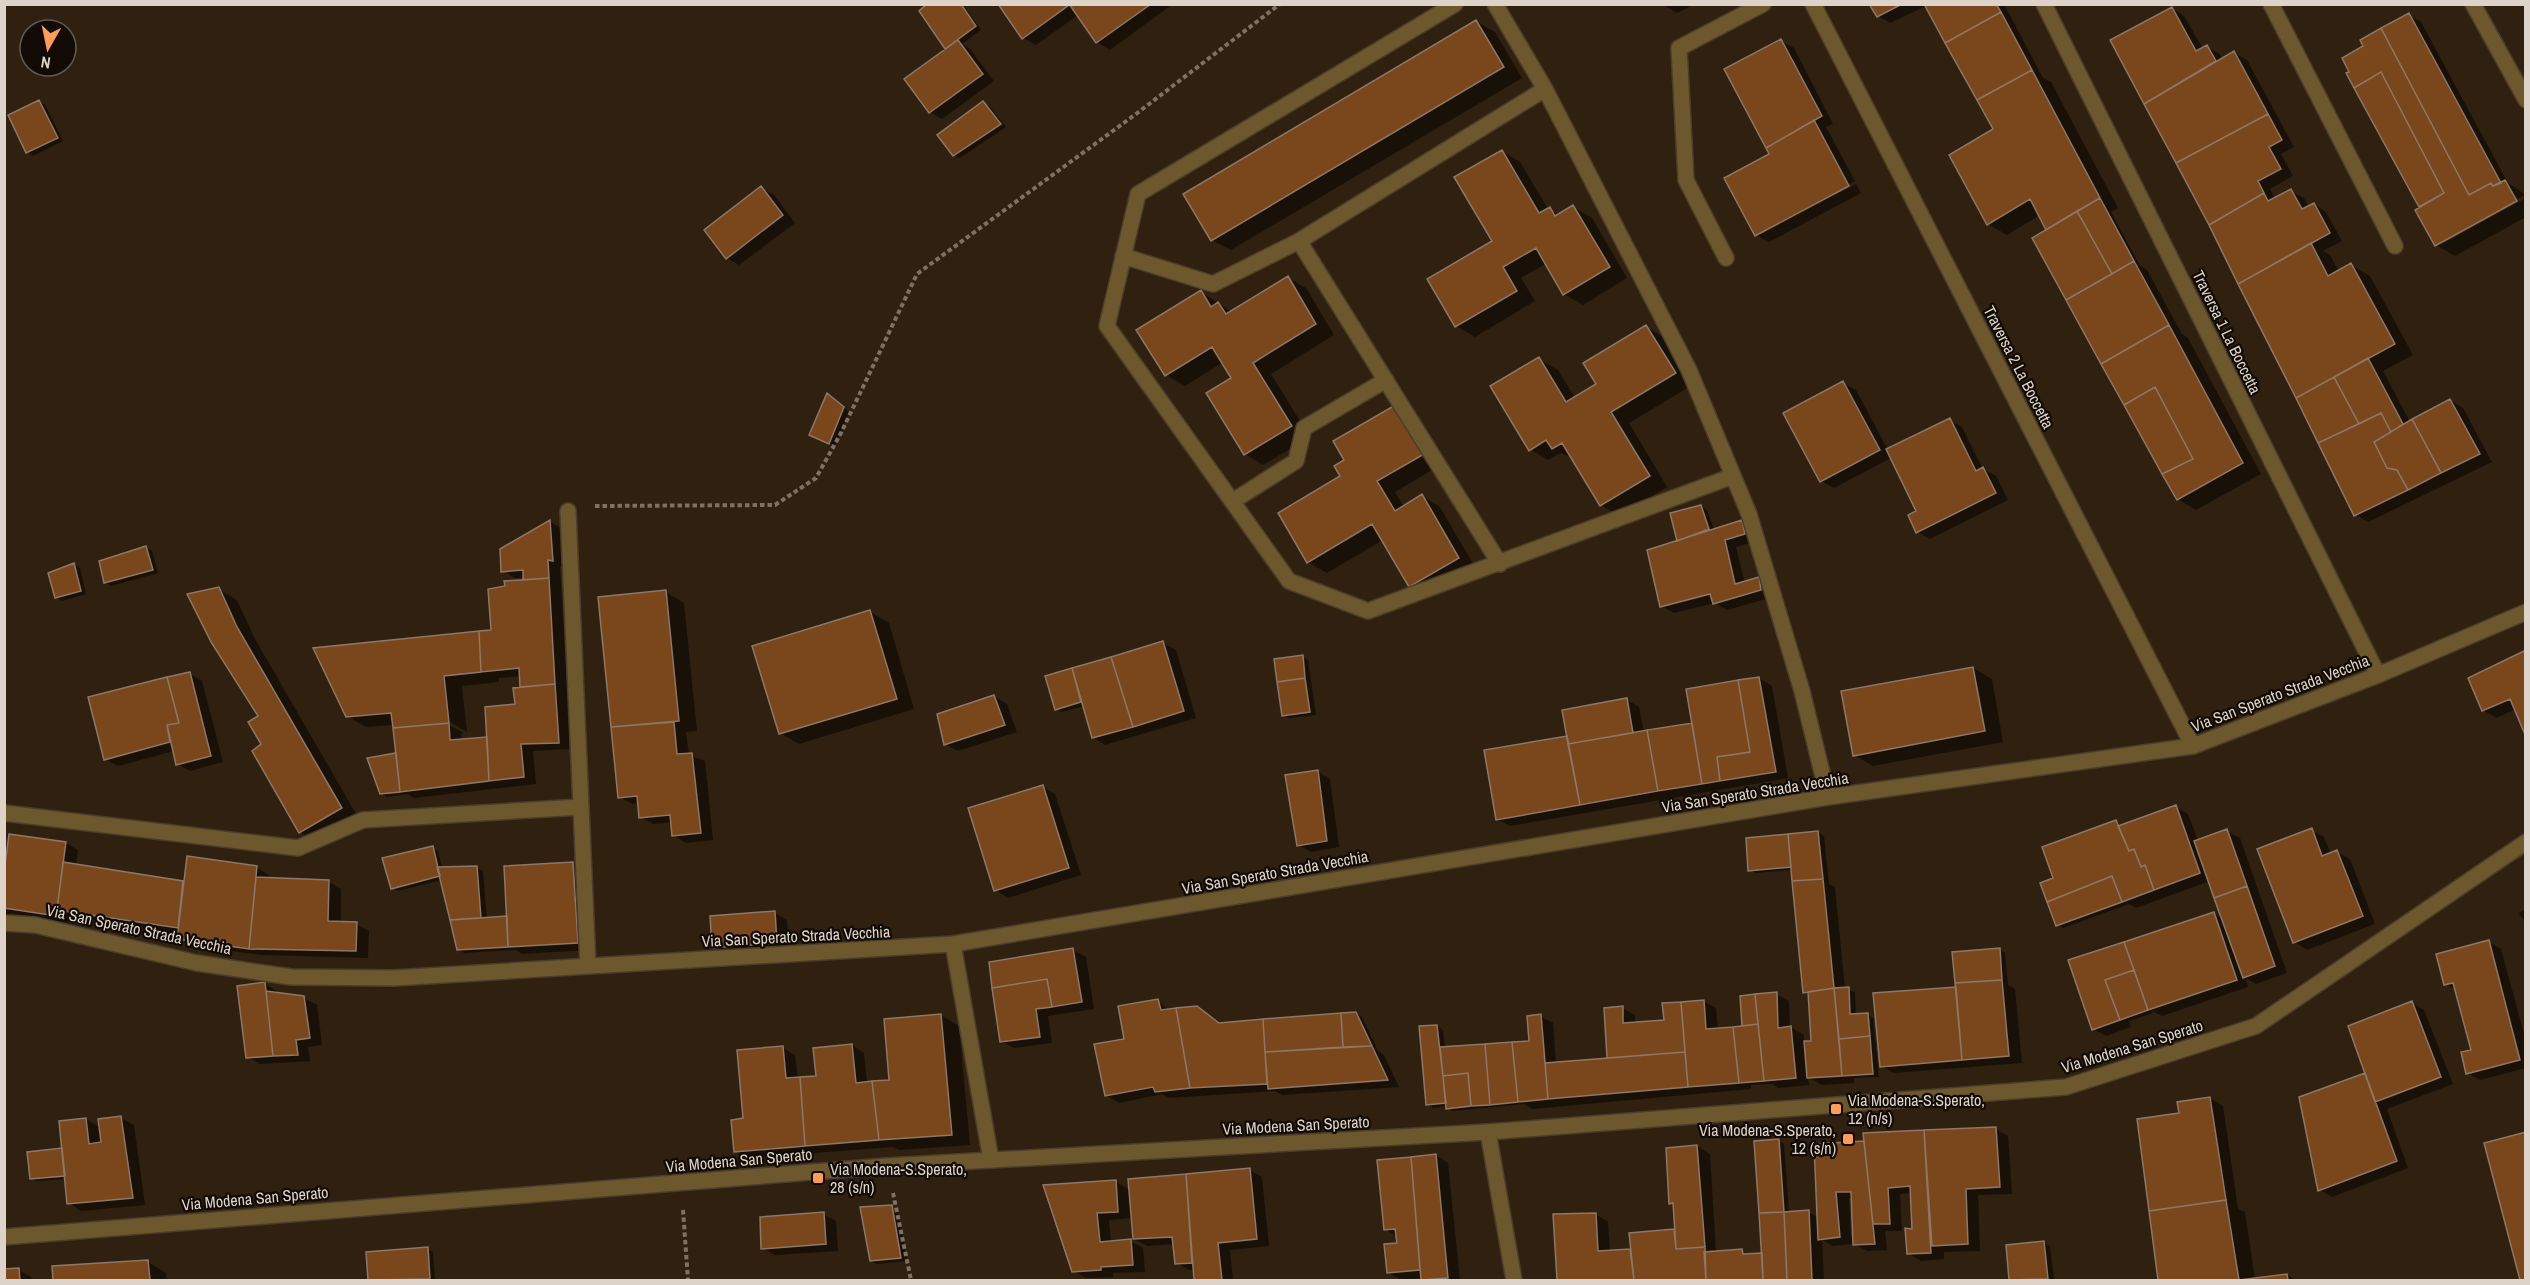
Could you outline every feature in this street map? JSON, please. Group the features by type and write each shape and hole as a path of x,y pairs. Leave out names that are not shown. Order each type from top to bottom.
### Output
{"street":[{"path":"1455,4 1138,194 1107,326 1289,580 1368,611 1733,476"},
{"path":"1495,4 1545,89 1689,370 1749,514 1802,691 1828,797"},
{"path":"1726,258 1686,180 1679,48 1763,4"},
{"name":"Traversa 2 La Boccetta","path":"1813,4 2193,746"},
{"name":"Traversa 1 La Boccetta","path":"2044,4 2378,675"},
{"path":"2271,4 2395,246"},
{"path":"2473,4 2526,100"},
{"path":"1123,256 1213,284 1299,241 1545,89"},
{"path":"1299,241 1500,564"},
{"path":"1233,501 1296,461 1304,428 1386,380"},
{"path":"568,511 588,966"},
{"name":"Via San Sperato Strada Vecchia","path":"4,923 35,925 197,963 291,977 394,978 953,944 1828,797 2193,746 2378,675 2526,612"},
{"path":"4,813 298,848 363,820 581,807"},
{"name":"Via Modena San Sperato","path":"4,1236 887,1166 1488,1132 2066,1087 2256,1026 2526,842"},
{"path":"953,944 991,1160"},
{"path":"1488,1132 1514,1281"}],"path":[{"path":"568,511 600,506 775,505 816,478 841,433 917,274 1136,114 1280,4"},
{"path":"887,1166 911,1281"},
{"path":"681,1182 688,1281"}],"building":[{"path":"927,4 961,4 976,26 945,49 919,11"},
{"path":"998,4 1069,4 1069,5 1022,39"},
{"path":"1069,4 1151,4 1096,43"},
{"path":"1869,4 1902,4 1877,17"},
{"path":"1924,4 1996,4 2001,12 1945,43"},
{"path":"2172,7 2196,51 2207,45 2216,61 2144,104 2110,40"},
{"path":"2001,12 2032,70 1977,100 1945,43"},
{"path":"2409,13 2501,183 2493,186 2491,183 2469,195 2381,28"},
{"path":"1476,20 1504,67 1211,241 1183,194"},
{"path":"2381,28 2469,195 2491,183 2493,186 2505,180 2517,201 2435,246 2415,210 2444,193 2381,72 2354,88 2346,73 2349,72 2342,58 2363,46 2360,40"},
{"path":"1781,39 1822,116 1766,148 1724,69"},
{"path":"958,40 983,74 929,113 904,79"},
{"path":"2234,51 2268,114 2176,163 2144,104"},
{"path":"2032,70 2100,198 2046,230 2030,199 1987,225 1949,155 1993,129 1977,100"},
{"path":"2381,72 2444,193 2419,207 2354,88"},
{"path":"39,100 58,138 26,153 8,115"},
{"path":"983,101 1001,124 953,156 937,135"},
{"path":"2268,114 2282,140 2269,147 2281,169 2258,181 2264,193 2209,225 2176,163"},
{"path":"1814,120 1849,186 1755,236 1724,178 1769,154 1766,148"},
{"path":"1502,150 1539,213 1550,207 1555,216 1573,205 1610,267 1563,295 1536,248 1503,267 1517,291 1455,327 1427,279 1492,241 1454,177"},
{"path":"761,186 783,215 726,259 704,230"},
{"path":"2291,189 2302,209 2314,203 2330,233 2238,284 2209,225 2264,193 2268,201"},
{"path":"2100,198 2134,261 2112,274 2077,211"},
{"path":"2077,211 2112,274 2066,300 2032,238"},
{"path":"2311,243 2328,276 2351,263 2395,344 2296,398 2238,284"},
{"path":"2134,261 2169,325 2101,364 2066,300"},
{"path":"1288,276 1316,324 1253,363 1292,426 1244,455 1206,393 1231,378 1212,347 1165,376 1136,330 1201,290 1211,307 1218,302 1226,314"},
{"path":"1646,325 1676,373 1611,412 1650,476 1600,506 1562,443 1552,449 1546,440 1529,451 1490,386 1539,357 1566,402 1596,384 1583,363"},
{"path":"2169,325 2243,463 2177,500 2162,474 2193,459 2155,387 2124,405 2101,364"},
{"path":"2368,358 2403,424 2391,432 2381,413 2359,424 2334,377"},
{"path":"2334,377 2359,424 2318,443 2296,398"},
{"path":"1843,381 1880,450 1820,482 1783,413"},
{"path":"2155,387 2193,459 2162,474 2124,405"},
{"path":"827,393 844,407 829,444 809,435"},
{"path":"2450,399 2480,454 2441,473 2412,419"},
{"path":"1397,404 1426,453 1377,481 1395,511 1422,494 1459,558 1409,587 1372,524 1307,563 1278,513 1340,476 1334,466 1344,460 1333,441"},
{"path":"2381,413 2391,432 2374,442 2387,468 2397,470 2408,490 2354,516 2318,443"},
{"path":"1950,418 1976,471 1983,467 1996,493 1916,533 1908,515 1916,511 1886,449"},
{"path":"2412,419 2441,473 2408,490 2397,470 2387,468 2374,442"},
{"path":"1701,505 1709,529 1677,541 1670,513"},
{"path":"550,520 553,561 548,560 549,578 523,580 523,570 501,572 500,549"},
{"path":"1742,520 1745,534 1725,540 1735,584 1759,577 1761,590 1713,604 1710,594 1660,607 1647,550"},
{"path":"146,546 153,570 104,583 99,561"},
{"path":"74,563 81,591 55,598 48,573"},
{"path":"549,578 555,684 520,687 519,668 481,672 479,631 491,630 488,589 505,586 504,581"},
{"path":"219,587 237,627 342,808 299,833 252,751 261,744 248,722 258,716 211,642 187,594"},
{"path":"666,590 679,721 611,727 598,597"},
{"path":"870,610 897,699 779,734 752,646"},
{"path":"479,631 481,672 444,676 449,723 393,728 391,713 346,717 313,648"},
{"path":"1163,641 1184,711 1133,727 1111,657"},
{"path":"2526,650 2526,737 2510,699 2482,711 2468,678"},
{"path":"1303,655 1305,678 1277,682 1274,659"},
{"path":"1111,657 1133,727 1092,738 1072,668"},
{"path":"1973,667 1985,731 1853,756 1841,691"},
{"path":"1072,668 1081,702 1055,710 1045,676"},
{"path":"190,672 211,756 176,765 167,725 179,723 167,677"},
{"path":"167,677 179,723 167,725 170,742 104,760 88,697"},
{"path":"1759,677 1776,772 1720,781 1717,757 1750,752 1738,680"},
{"path":"1305,678 1310,712 1282,716 1277,682"},
{"path":"1738,680 1750,752 1717,757 1720,781 1702,784 1686,689"},
{"path":"555,684 559,743 521,744 524,777 489,781 485,707 515,704 513,688"},
{"path":"994,695 1005,725 944,745 937,714"},
{"path":"1627,698 1633,733 1568,744 1562,710"},
{"path":"674,722 677,754 692,753 701,833 672,836 670,815 639,818 637,796 618,798 611,727"},
{"path":"449,723 450,740 487,737 489,781 400,792 393,728"},
{"path":"1692,723 1702,784 1658,791 1647,730"},
{"path":"1647,730 1658,791 1580,805 1568,744"},
{"path":"1567,736 1580,805 1496,820 1484,750"},
{"path":"396,753 400,792 380,794 367,758"},
{"path":"1318,770 1327,841 1297,846 1285,775"},
{"path":"1043,785 1069,868 994,891 968,808"},
{"path":"2176,805 2200,873 2154,890 2145,865 2141,867 2134,849 2129,851 2118,826"},
{"path":"2116,820 2129,851 2134,849 2141,867 2145,865 2154,890 2122,902 2112,876 2047,902 2040,883 2053,878 2042,847"},
{"path":"2312,828 2322,856 2337,850 2363,916 2293,943 2257,849"},
{"path":"2227,829 2247,886 2214,898 2194,841"},
{"path":"1818,831 1823,879 1792,881 1788,834"},
{"path":"9,834 66,842 56,916 4,908 4,873"},
{"path":"1788,834 1791,867 1748,871 1746,838"},
{"path":"433,846 440,876 391,889 382,858"},
{"path":"187,856 257,866 249,949 177,939"},
{"path":"63,862 183,881 178,928 57,910"},
{"path":"573,862 578,943 508,947 504,866"},
{"path":"477,866 481,918 450,920 437,867"},
{"path":"2112,876 2122,902 2056,926 2047,902"},
{"path":"256,877 329,880 328,921 357,922 356,951 249,949"},
{"path":"1823,879 1834,988 1803,993 1792,881"},
{"path":"2247,886 2275,966 2243,978 2214,898"},
{"path":"775,911 777,943 712,948 710,916"},
{"path":"2214,912 2237,980 2148,1010 2124,942"},
{"path":"507,916 508,947 457,950 450,920"},
{"path":"2489,940 2520,1060 2466,1074 2461,1052 2471,1050 2453,983 2444,985 2436,954"},
{"path":"2124,942 2134,970 2105,980 2120,1020 2092,1030 2068,960"},
{"path":"1073,948 1082,1002 1052,1007 1047,979 992,988 989,962"},
{"path":"2000,948 2002,980 1955,983 1952,952"},
{"path":"2134,970 2148,1010 2120,1020 2105,980"},
{"path":"1047,979 1052,1007 1036,1009 1040,1037 1000,1042 992,988"},
{"path":"2002,980 2009,1056 1962,1060 1955,983"},
{"path":"265,982 273,1056 246,1058 237,986"},
{"path":"1849,987 1850,1014 1868,1013 1870,1036 1839,1039 1834,988"},
{"path":"1956,987 1962,1060 1880,1067 1873,993"},
{"path":"1834,988 1842,1076 1807,1078 1804,1041 1811,1041 1808,992"},
{"path":"266,991 304,996 310,1038 296,1040 298,1055 273,1056"},
{"path":"1777,992 1778,1028 1791,1026 1796,1078 1764,1081 1755,994"},
{"path":"1755,994 1758,1024 1742,1026 1740,996"},
{"path":"1158,999 1161,1010 1176,1008 1190,1088 1155,1092 1153,1087 1105,1096 1094,1044 1124,1039 1118,1006"},
{"path":"1704,1000 1706,1029 1733,1027 1739,1083 1688,1087 1681,1002"},
{"path":"2412,1001 2441,1077 2375,1102 2348,1026"},
{"path":"1681,1002 1685,1052 1607,1058 1604,1008 1623,1006 1623,1023 1664,1020 1662,1003"},
{"path":"1197,1006 1219,1023 1263,1019 1267,1084 1190,1088 1176,1008"},
{"path":"1356,1012 1372,1046 1343,1047 1341,1013"},
{"path":"1341,1013 1343,1047 1265,1052 1263,1019"},
{"path":"941,1014 952,1135 879,1140 872,1081 889,1080 884,1019"},
{"path":"1541,1014 1548,1099 1518,1102 1512,1042 1529,1041 1527,1016"},
{"path":"1758,1024 1764,1081 1739,1083 1733,1027"},
{"path":"1437,1025 1446,1103 1426,1105 1419,1026"},
{"path":"1870,1036 1873,1074 1842,1076 1839,1039"},
{"path":"1512,1042 1518,1102 1490,1105 1485,1044"},
{"path":"852,1044 856,1083 872,1081 879,1140 805,1146 800,1077 816,1076 813,1048"},
{"path":"1485,1044 1490,1105 1471,1106 1468,1073 1443,1076 1440,1047"},
{"path":"783,1046 786,1078 800,1077 805,1146 734,1152 731,1120 743,1118 737,1050"},
{"path":"1372,1046 1388,1080 1268,1089 1265,1052"},
{"path":"1685,1052 1688,1087 1548,1099 1545,1063"},
{"path":"1468,1073 1471,1106 1446,1109 1443,1076"},
{"path":"2365,1073 2397,1161 2318,1191 2299,1097"},
{"path":"2210,1097 2226,1200 2149,1211 2137,1119 2179,1113 2177,1102"},
{"path":"121,1116 133,1198 67,1204 59,1121 86,1118 89,1144 101,1142 98,1119"},
{"path":"1996,1127 2000,1187 1966,1189 1968,1244 1932,1246 1924,1130"},
{"path":"1924,1130 1931,1253 1907,1254 1905,1228 1912,1229 1910,1186 1888,1188 1890,1224 1873,1224 1863,1133"},
{"path":"2526,1132 2526,1280 2520,1280 2484,1143"},
{"path":"1779,1139 1784,1212 1759,1213 1754,1141"},
{"path":"1864,1141 1875,1244 1853,1245 1851,1192 1836,1192 1840,1237 1818,1240 1814,1144"},
{"path":"1697,1145 1705,1247 1676,1249 1673,1203 1669,1204 1666,1148"},
{"path":"62,1148 65,1176 30,1179 27,1152"},
{"path":"1436,1154 1448,1278 1421,1280 1411,1157"},
{"path":"1411,1157 1420,1270 1387,1273 1384,1244 1397,1243 1395,1229 1384,1230 1377,1160"},
{"path":"1250,1168 1257,1239 1218,1243 1222,1280 1194,1280 1186,1174"},
{"path":"1186,1174 1192,1263 1175,1264 1172,1237 1133,1239 1128,1179"},
{"path":"1116,1180 1118,1212 1097,1213 1100,1242 1131,1239 1133,1265 1072,1272 1043,1185"},
{"path":"2226,1200 2239,1280 2158,1280 2149,1211"},
{"path":"892,1205 901,1258 870,1261 860,1207"},
{"path":"1809,1210 1812,1280 1787,1280 1784,1212"},
{"path":"824,1212 826,1244 761,1249 760,1217"},
{"path":"1784,1212 1787,1280 1763,1280 1759,1213"},
{"path":"1596,1213 1598,1251 1630,1249 1634,1280 1557,1280 1553,1214"},
{"path":"1674,1229 1676,1249 1705,1247 1706,1280 1634,1280 1629,1233"},
{"path":"2044,1241 2048,1279 2009,1280 2006,1245"},
{"path":"428,1247 430,1279 368,1280 366,1252"},
{"path":"1742,1249 1743,1254 1762,1253 1763,1280 1706,1280 1704,1252"},
{"path":"148,1260 150,1280 53,1280 52,1266"},
{"path":"19,1268 20,1280 4,1280 4,1269"},
{"path":"2287,1274 2288,1280 2239,1280"}],"place":[{"name":"Via Modena-S.Sperato, 12 (n/s)","path":"1836,1109"},
{"name":"Via Modena-S.Sperato, 12 (s/n)","path":"1848,1139"},
{"name":"Via Modena-S.Sperato, 28 (s/n)","path":"818,1178"}]}
